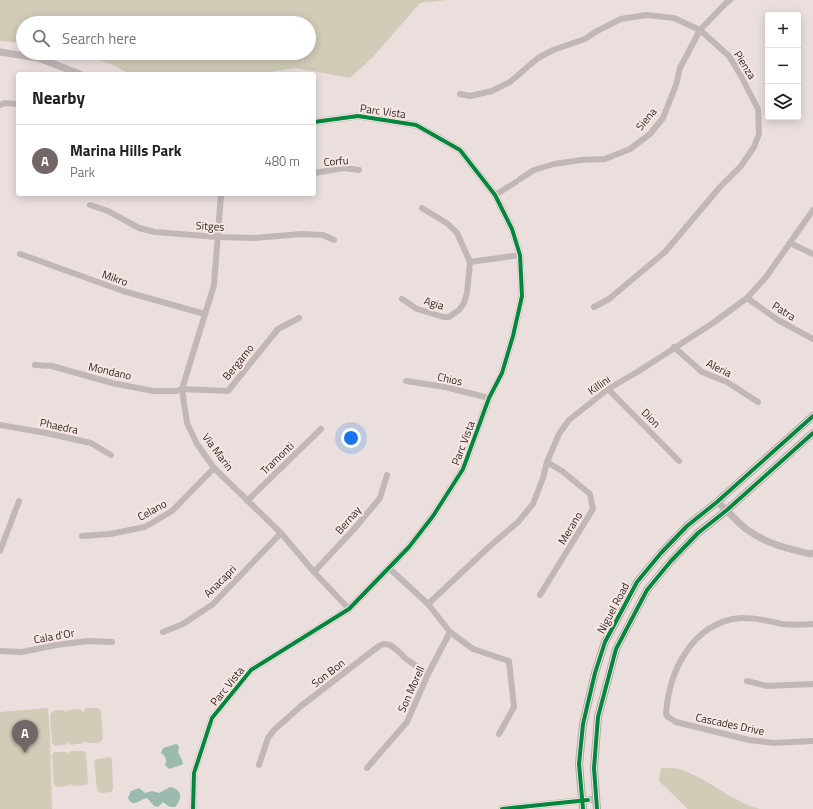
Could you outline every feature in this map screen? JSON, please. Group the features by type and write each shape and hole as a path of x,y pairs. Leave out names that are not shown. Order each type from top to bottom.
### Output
{"main road":[{"name":"Niguel Road","path":"583,809 579,764 583,724 595,673 605,642 637,582 661,553 687,526 717,502 813,416"},
{"name":"Niguel Road","path":"597,809 594,768 598,717 616,649 647,590 692,539 727,510 813,433"}],"street":[{"name":"Siena","path":"495,195 534,170 554,164 581,160 605,159 630,149 650,134 663,118 676,85 680,68 700,30 730,0"},
{"name":"Pienza","path":"460,94 470,96 492,91 510,82 538,58 553,50 585,39 621,19 646,15 674,18 700,30 728,56 741,76 758,109 759,134 754,147 741,166 665,252 609,299 594,307"},
{"path":"0,52 16,55"},
{"path":"43,60 75,72"},
{"path":"0,105 5,103 16,104"},
{"name":"Parc Vista","path":"193,809 194,773 212,718 250,670 349,609 409,547 433,516 463,470 489,398 502,373 513,336 522,296 520,255 512,229 495,195 460,150 416,125 358,116 316,122"},
{"name":"Corfu","path":"316,173 344,168 359,170"},
{"name":"Via Marin","path":"221,196 214,285 182,389 187,423 197,444 214,468 281,533 314,572 349,609"},
{"name":"Sitges","path":"90,205 108,211 139,228 155,232 217,237 254,238 302,234 323,235 334,240"},
{"name":"Agia","path":"402,299 428,313 449,317 459,310 464,303 467,293 470,262 457,233 448,224 422,208"},
{"name":"Killini","path":"428,604 518,522 533,504 543,478 547,462 568,416 713,323 747,298 766,277 813,210"},
{"path":"790,243 813,254"},
{"name":"Mikro","path":"20,254 123,291 204,314"},
{"path":"470,262 520,255"},
{"name":"Patra","path":"747,298 778,320 813,338"},
{"name":"Bergamo","path":"182,389 228,391 278,329 299,318"},
{"name":"Aleria","path":"674,348 702,372 727,382 758,402"},
{"name":"Mondano","path":"35,365 52,366 112,383 153,391 176,391 182,389"},
{"name":"Chios","path":"406,382 445,387 489,398"},
{"name":"Dion","path":"608,389 679,461"},
{"name":"Phaedra","path":"0,425 91,443 111,455"},
{"name":"Tramonti","path":"247,501 321,429"},
{"name":"Merano","path":"540,595 593,509 590,494 562,471 547,462"},
{"name":"Celano","path":"82,536 110,534 145,527 172,511 214,468"},
{"name":"Bernay","path":"314,572 356,528 380,498 387,475"},
{"path":"0,551 19,501"},
{"path":"717,502 748,531 776,546 810,554 813,553"},
{"name":"Anacapri","path":"164,632 183,624 213,604 281,533"},
{"path":"389,568 428,604 450,632 473,649 509,662 514,708 499,734"},
{"name":"Cascades Drive","path":"813,624 784,624 761,619 740,618 720,623 703,632 690,645 680,659 669,696 666,714 668,718 676,722 749,740 774,743 813,741"},
{"name":"Son Morell","path":"367,768 407,722 428,674 450,632"},
{"name":"Cala d'Or","path":"0,651 22,652 56,645 88,641 112,642"},
{"name":"Son Bon","path":"259,765 268,738 274,730 301,706 379,646 384,644 390,645 406,659 428,674"},
{"path":"747,681 767,686 813,684"},
{"path":"502,809 596,799"}],"shaded area":[{"path":"0,0 447,0 420,3 373,57 350,78 296,68 270,72 126,72 109,63 98,60 316,60 316,16 16,16 16,42 0,41"},
{"path":"48,708 52,809 0,809 0,712"},
{"path":"86,708 98,708 101,711 103,739 99,743 89,743 85,741 83,743 71,745 68,742 65,745 55,746 52,743 50,714 53,711 63,710 66,712 69,710 80,709 83,712"},
{"path":"176,744 178,745 178,752 183,764 169,769 165,765 165,757 161,753 163,748"},
{"path":"71,751 84,751 86,753 88,783 86,785 74,786 70,784 68,786 57,787 54,785 52,755 54,752 66,752 69,754"},
{"path":"110,757 112,760 113,789 111,792 100,793 97,790 94,761 97,759"},
{"path":"661,768 679,769 690,773 740,801 760,809 688,809 659,781"},
{"path":"170,787 177,790 180,795 178,804 175,807 170,807 163,802 158,807 154,806 147,798 132,803 128,798 131,791 139,788 145,793 152,791 159,793"}],"cycle path":[{"path":"193,809 194,773 212,718 251,670 349,609 409,547 433,516 463,469 489,398 502,373 513,336 522,296 520,255 512,229 495,195 460,150 416,125 358,116 316,122"},
{"path":"583,809 579,764 583,724 595,673 605,642 637,582 661,553 687,526 717,502 813,416"},
{"path":"597,809 594,768 598,717 616,649 647,590 671,561 698,533 727,510 813,433"},
{"path":"502,809 588,800"}],"place":[{"name":"Marina Hills Park","path":"25,753"}]}
